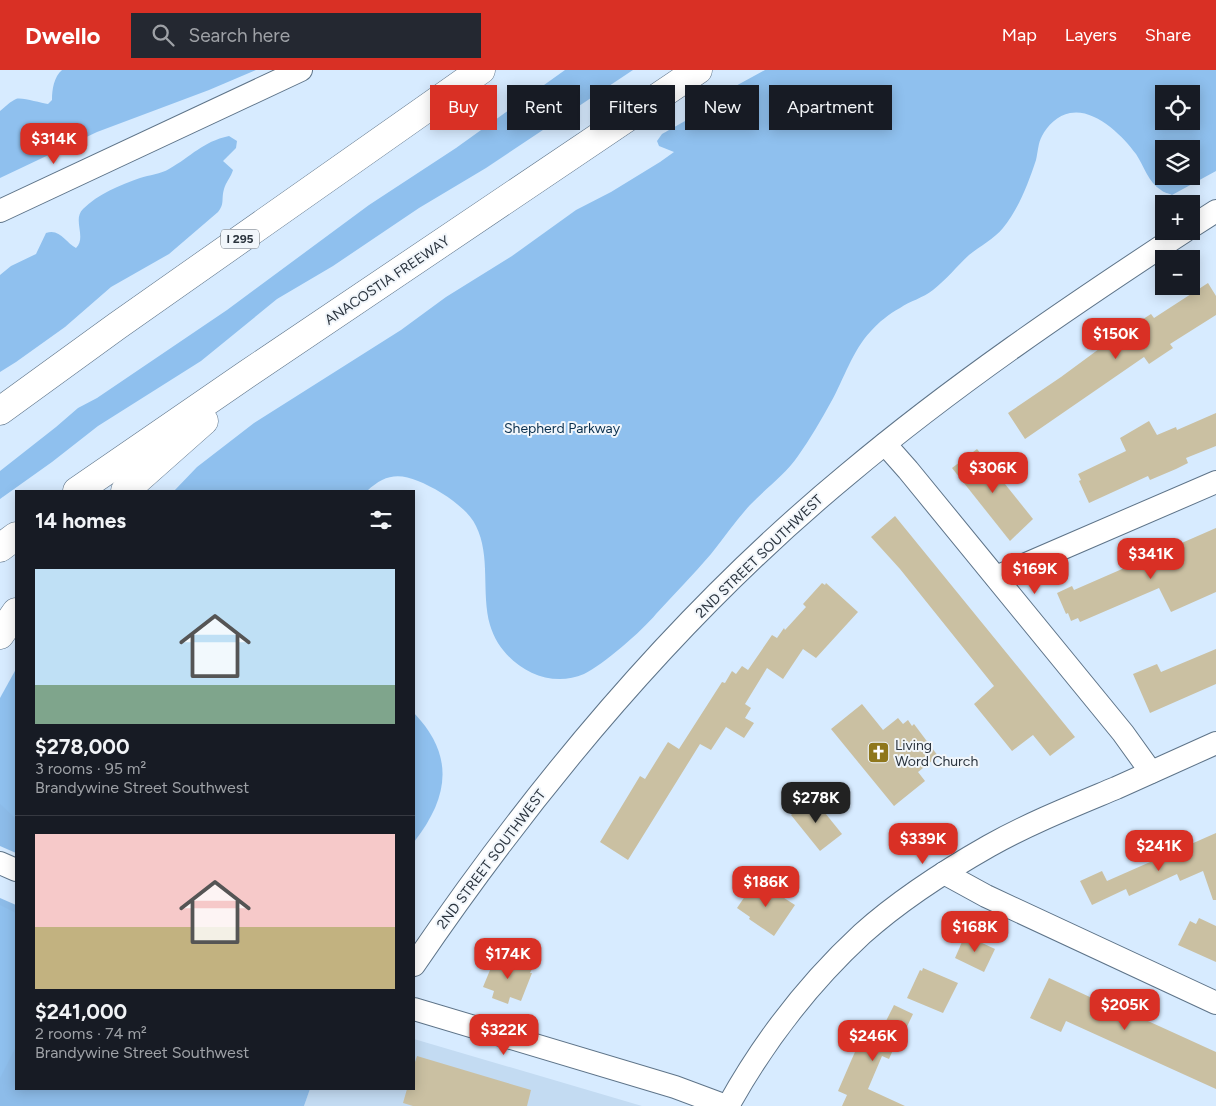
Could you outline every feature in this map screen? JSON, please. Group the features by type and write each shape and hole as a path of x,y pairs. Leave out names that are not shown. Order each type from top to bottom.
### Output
{"highway":[{"name":"I 295","path":"0,411 134,314 481,70"},
{"name":"ANACOSTIA FREEWAY","path":"78,490 232,384 698,70"},
{"path":"126,490 200,424 403,269"},
{"path":"0,548 15,537"},
{"path":"0,635 15,613"}],"street":[{"path":"0,211 301,70"},
{"path":"1200,221 1216,211"},
{"name":"2ND STREET SOUTHWEST","path":"415,964 495,850 574,752 669,645 754,558 828,491 885,444 1014,346 1171,240"},
{"path":"885,444 1123,733 1151,772"},
{"path":"996,577 1216,482"},
{"path":"415,1009 675,1087 727,1106 781,1025 825,972 886,914 944,873 990,845 1046,818 1216,743"},
{"path":"0,863 15,870"},
{"path":"944,873 986,896 1216,1003"}],"shaded area":[{"path":"15,734 15,853 0,846 0,760"},
{"path":"0,898 15,905 15,1090 310,1090 304,1106 0,1106"},
{"path":"415,1039 642,1106 304,1106 310,1090 415,1090"}],"green space":[{"path":"62,70 256,70 209,90 97,132 0,178 0,111 16,99 27,99 48,104 52,100 55,80"},
{"path":"565,70 633,70 610,85 590,85 590,99 580,105 580,85 544,85"},
{"name":"Shepherd Parkway","path":"765,70 1216,70 1216,171 1200,180 1200,140 1155,140 1155,185 1149,178 1136,154 1124,139 1108,125 1089,115 1079,113 1070,113 1053,121 1041,139 1026,187 1014,212 1003,228 969,255 933,290 884,318 874,328 859,347 823,416 793,463 750,505 711,554 650,621 611,656 584,674 554,679 540,676 514,662 504,651 496,639 487,613 485,562 481,538 476,526 459,506 426,484 410,478 397,476 385,479 368,490 175,490 197,467 254,423 401,330 446,297 512,256 576,210 611,192 674,152 659,146 657,141 662,134 669,130 675,130 675,127 685,121 685,130 759,130 759,85 738,85"},
{"path":"507,112 507,130 543,130 486,168 419,208 333,266 277,299 201,361 98,426 0,499 0,471 78,408 97,398 227,310 369,205 481,130 497,130 497,119"},
{"path":"229,136 237,141 236,148 223,161 233,170 225,186 222,204 218,212 169,254 111,287 65,327 0,372 0,275 11,266 36,254 46,233 59,234 76,248 80,239 80,213 95,199 110,190 140,178 166,171 211,142"},
{"name":"Shepherd Parkway","path":"1155,185 1190,185 1172,195 1163,192"},
{"path":"15,671 15,818 0,804 0,698"},
{"path":"415,714 427,729 436,745 441,761 440,793 435,809 415,841"},
{"path":"0,905 15,912 15,1049 0,1078"}],"building":[{"path":"1208,283 1216,296 1216,315 1170,344 1173,348 1149,364 1144,357 1025,439 1008,413 1118,335 1151,314 1154,318 1189,295 1200,295 1200,288"},
{"path":"1216,413 1216,446 1186,458 1188,463 1176,469 1150,480 1148,476 1089,503 1079,481 1081,480 1078,474 1126,451 1120,438 1149,421 1157,435 1176,427 1177,430"},
{"path":"977,449 1033,519 1010,541 952,468"},
{"path":"895,516 1075,737 1050,756 1033,735 1012,751 974,704 994,686 900,569 871,537"},
{"path":"1216,528 1216,592 1171,612 1159,588 1080,622 1078,618 1071,621 1068,613 1066,614 1057,593 1072,586 1074,590"},
{"path":"822,583 825,585 826,583 858,612 816,658 803,649 783,679 767,668 745,704 751,708 745,718 754,723 744,738 726,727 711,750 700,744 628,860 600,842 640,776 645,779 668,742 679,749 722,682 725,683 732,671 736,674 742,666 748,670 772,635 777,638 784,628 785,630 806,607 803,604"},
{"path":"1216,649 1216,684 1150,713 1133,674 1157,664 1161,672"},
{"path":"862,704 883,730 898,718 903,724 908,720 912,726 914,724 938,756 918,772 925,781 894,806 831,729"},
{"path":"813,798 842,834 820,851 791,815"},
{"path":"1216,833 1216,900 1213,900 1203,871 1180,881 1177,874 1129,896 1126,889 1092,905 1080,881 1102,871 1107,881"},
{"path":"756,880 795,905 774,936 749,919 750,917 737,908"},
{"path":"1199,918 1216,926 1216,962 1178,945 1190,921 1196,924"},
{"path":"965,935 995,949 984,972 955,958"},
{"path":"495,958 505,962 506,959 532,969 521,1001 510,997 508,1004 492,998 494,991 483,987"},
{"path":"923,968 958,983 943,1013 907,998 920,970 922,971"},
{"path":"1049,978 1216,1052 1216,1089 1066,1021 1061,1032 1030,1018"},
{"path":"894,1005 913,1014 903,1035 900,1034 889,1059 882,1056 868,1089 905,1106 842,1106 847,1095 838,1091 861,1038 863,1038 864,1034 877,1039"},
{"path":"417,1056 531,1090 527,1106 413,1106 403,1103 407,1090 415,1090 415,1062"}],"place":[{"name":"Living Word Church","path":"879,753"}]}
